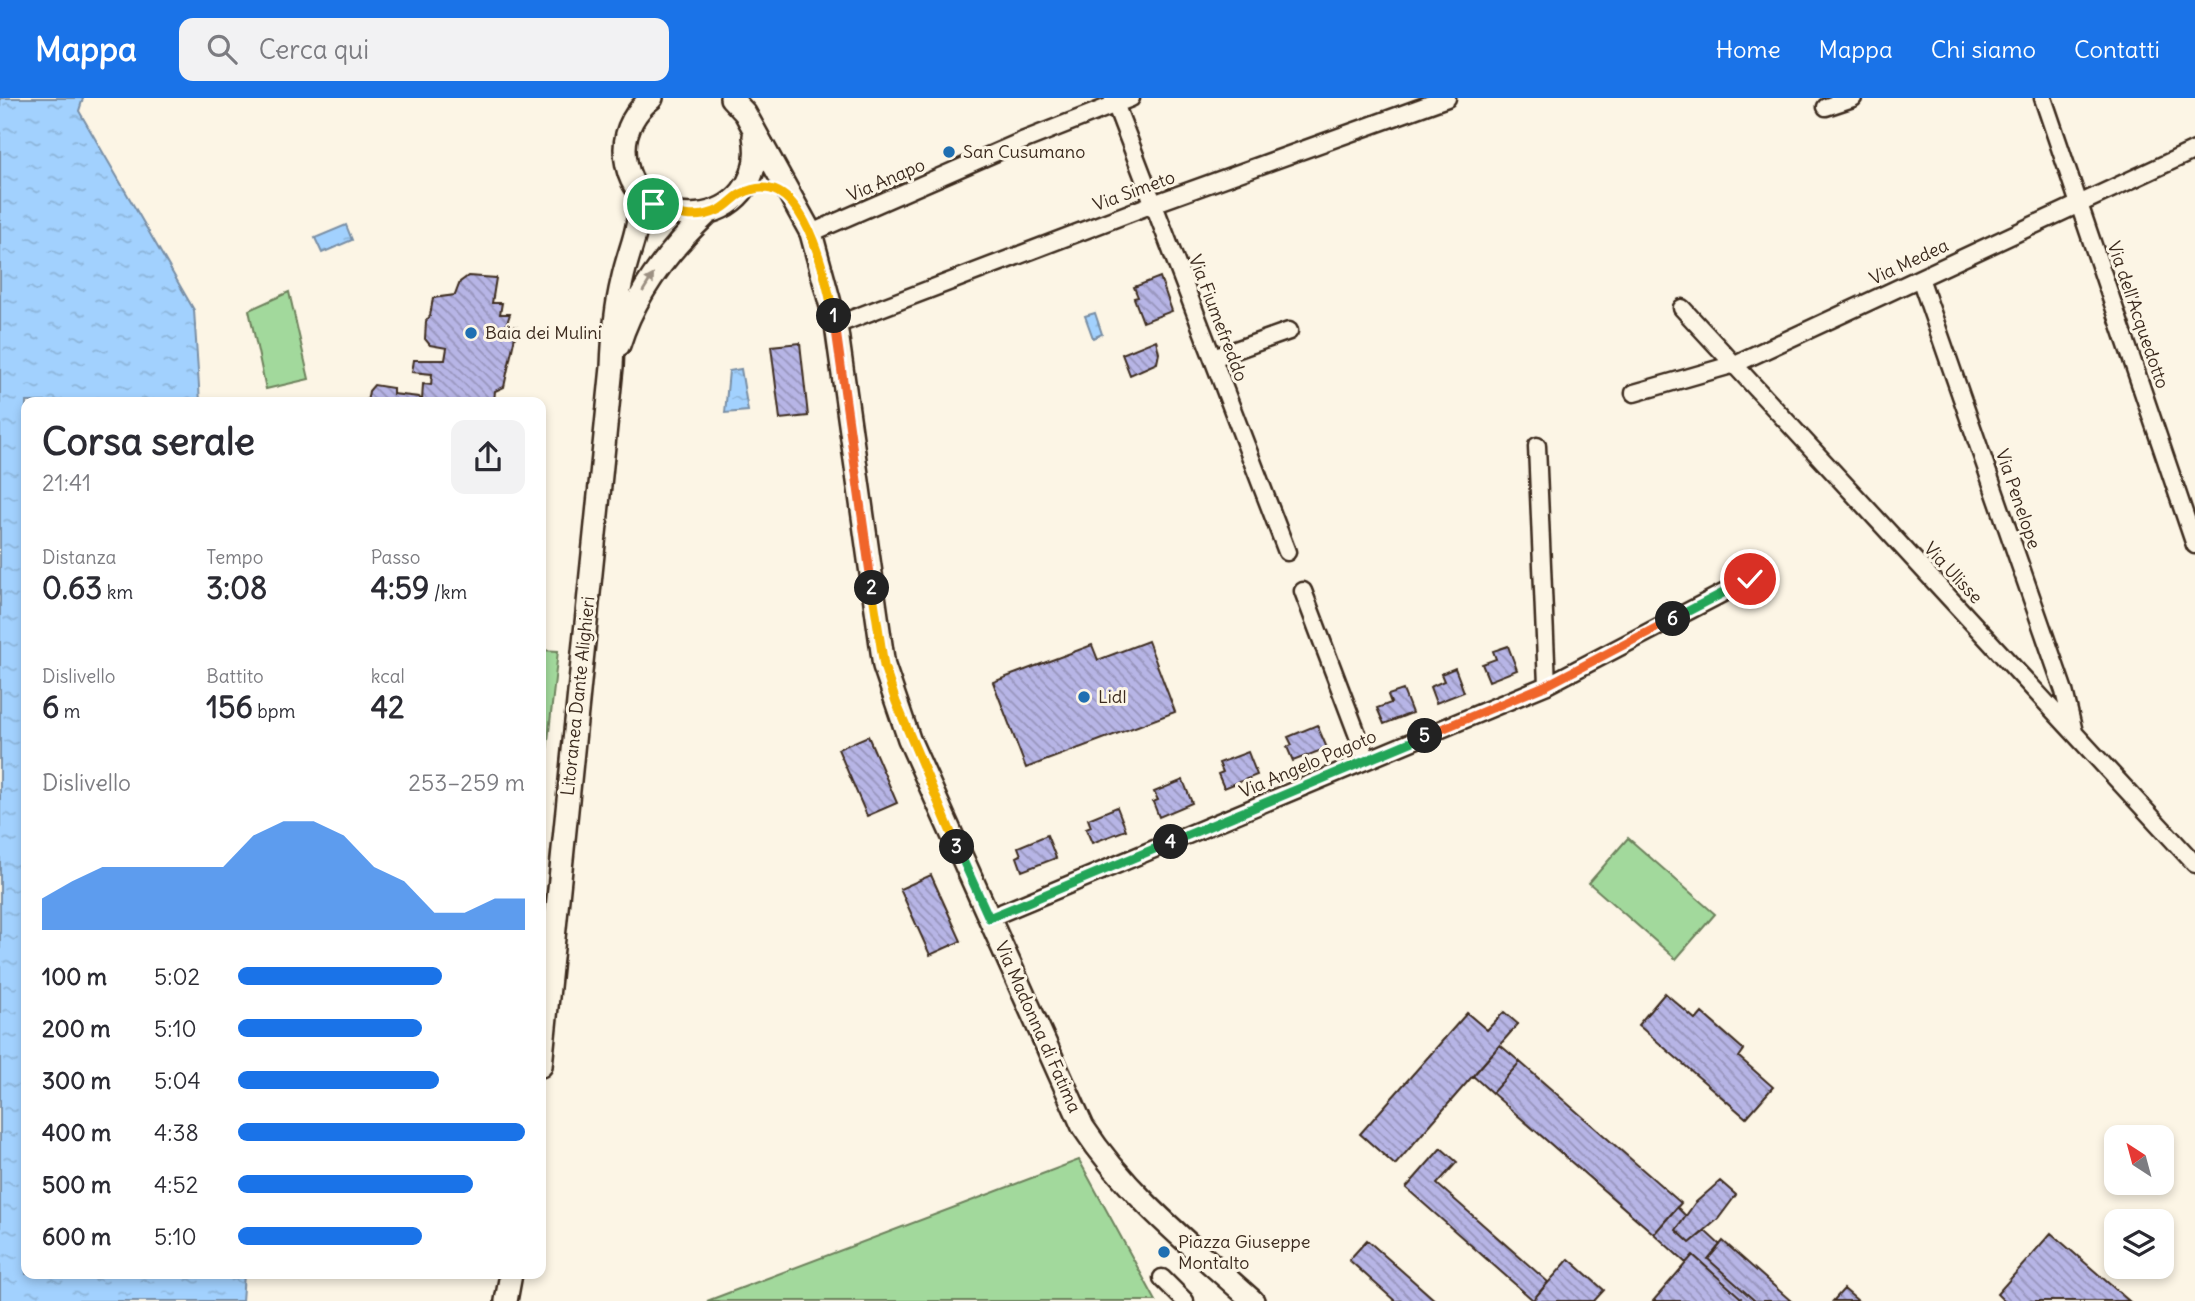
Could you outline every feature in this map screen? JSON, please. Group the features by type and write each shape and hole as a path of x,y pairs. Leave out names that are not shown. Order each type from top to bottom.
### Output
{"street":[{"name":"Via Anapo","path":"811,233 1114,101 1131,98"},
{"name":"Via Simeto","path":"836,325 1153,204 1447,98"},
{"path":"1826,107 1853,98"},
{"name":"Via dell'Acquedotto","path":"2043,98 2195,545"},
{"name":"Via Fiumefreddo","path":"1114,101 1287,552"},
{"path":"612,368 613,323 622,278 640,220 639,191 626,161 627,135 642,103"},
{"path":"739,106 755,164 739,194"},
{"name":"Via Madonna di Fatima","path":"739,106 811,233 836,325 884,666 909,739 1083,1127 1108,1166 1143,1203 1254,1301"},
{"name":"Via Medea","path":"1634,393 1735,364 2195,150"},
{"path":"639,191 653,204 670,213 688,216 719,210 739,194 756,188 772,190 799,211"},
{"path":"612,368 623,332 657,268 707,214"},
{"name":"Via Penelope","path":"1920,278 2064,691 2075,735"},
{"name":"Via Ulisse","path":"1682,308 2195,864"},
{"path":"1213,358 1289,331"},
{"name":"Litoranea Dante Alighieri","path":"546,1017 612,368"},
{"path":"1537,446 1547,685"},
{"name":"Via Angelo Pagoto","path":"989,918 1547,685 1750,579"},
{"path":"1303,591 1367,760"},
{"path":"1163,1278 1185,1301"},
{"path":"506,1301 509,1279"}],"green space":[{"path":"289,292 309,379 266,389 249,310"},
{"path":"546,650 558,651 546,759"},
{"path":"1628,838 1715,914 1676,959 1589,883"},
{"path":"1079,1160 1156,1301 707,1301"}],"water":[{"path":"0,98 83,98 79,111 194,310 200,397 21,397 21,1279 244,1279 242,1301 0,1301"},
{"path":"346,225 352,240 322,253 315,238"},
{"path":"1095,313 1102,334 1093,338 1085,316"},
{"path":"741,369 748,411 725,413 729,371"}],"building":[{"name":"Baia dei Mulini","path":"468,276 496,278 492,303 502,303 500,314 510,314 506,326 517,327 504,387 495,391 494,397 422,397 423,384 431,385 432,374 412,372 414,360 445,360 447,348 430,345 425,339 426,321 430,316 433,298 455,295 460,282"},
{"path":"1160,277 1172,311 1143,322 1134,298 1138,297 1134,287"},
{"path":"1156,340 1159,353 1157,363 1130,375 1122,354"},
{"path":"800,343 808,416 780,419 771,346"},
{"name":"Baia dei Mulini","path":"374,385 393,388 393,394 419,397 368,397"},
{"name":"Lidl","path":"1148,641 1175,712 1026,768 993,682 1092,645 1098,660"},
{"path":"1508,646 1517,670 1489,681 1482,664 1496,659 1493,651"},
{"path":"1455,668 1464,692 1436,703 1430,687 1444,681 1441,674"},
{"path":"1403,690 1412,713 1384,724 1377,708 1391,703 1388,695"},
{"path":"1317,725 1327,748 1293,761 1287,747 1292,745 1288,737"},
{"path":"868,736 897,803 867,816 838,749"},
{"path":"1248,752 1257,775 1224,788 1218,774 1223,772 1219,763"},
{"path":"1183,780 1192,803 1159,817 1153,802 1158,800 1154,792"},
{"path":"1117,807 1126,830 1092,843 1086,829 1091,827 1088,819"},
{"path":"1047,835 1056,858 1022,871 1017,857 1021,855 1018,847"},
{"path":"931,875 961,941 930,955 900,889"},
{"path":"1665,993 1696,1020 1702,1013 1744,1050 1739,1057 1773,1087 1746,1118 1638,1025"},
{"path":"1504,1012 1518,1024 1395,1165 1360,1134 1467,1013 1487,1030"},
{"path":"1500,1045 1520,1062 1492,1093 1473,1076"},
{"path":"1520,1062 1681,1203 1654,1234 1492,1093"},
{"path":"1441,1148 1457,1162 1437,1184 1548,1282 1533,1300 1406,1188"},
{"path":"1720,1181 1736,1195 1718,1219 1690,1243 1676,1230 1695,1203"},
{"path":"1677,1207 1686,1216 1676,1230 1690,1243 1705,1231 1720,1245 1708,1259 1755,1301 1738,1301 1741,1298 1693,1255 1686,1263 1654,1234"},
{"path":"2051,1233 2129,1301 2004,1301 1997,1294"},
{"path":"1367,1240 1436,1301 1395,1301 1349,1260"},
{"path":"1723,1241 1791,1301 1755,1301 1708,1259"},
{"path":"1693,1255 1741,1298 1738,1301 1653,1301"},
{"path":"1569,1259 1604,1290 1594,1301 1532,1301"},
{"path":"1844,1289 1858,1301 1833,1301"}],"place":[{"name":"San Cusumano","path":"949,152"},
{"name":"Baia dei Mulini","path":"471,333"},
{"name":"Lidl","path":"1084,697"},
{"name":"Piazza Giuseppe Montalto","path":"1164,1252"}],"route":[{"path":"653,204 670,213 688,216 707,214 719,210 739,194 756,188 772,190 799,211 811,233 819,254 836,325 884,666 909,739 989,918 1547,685 1750,579"}]}
